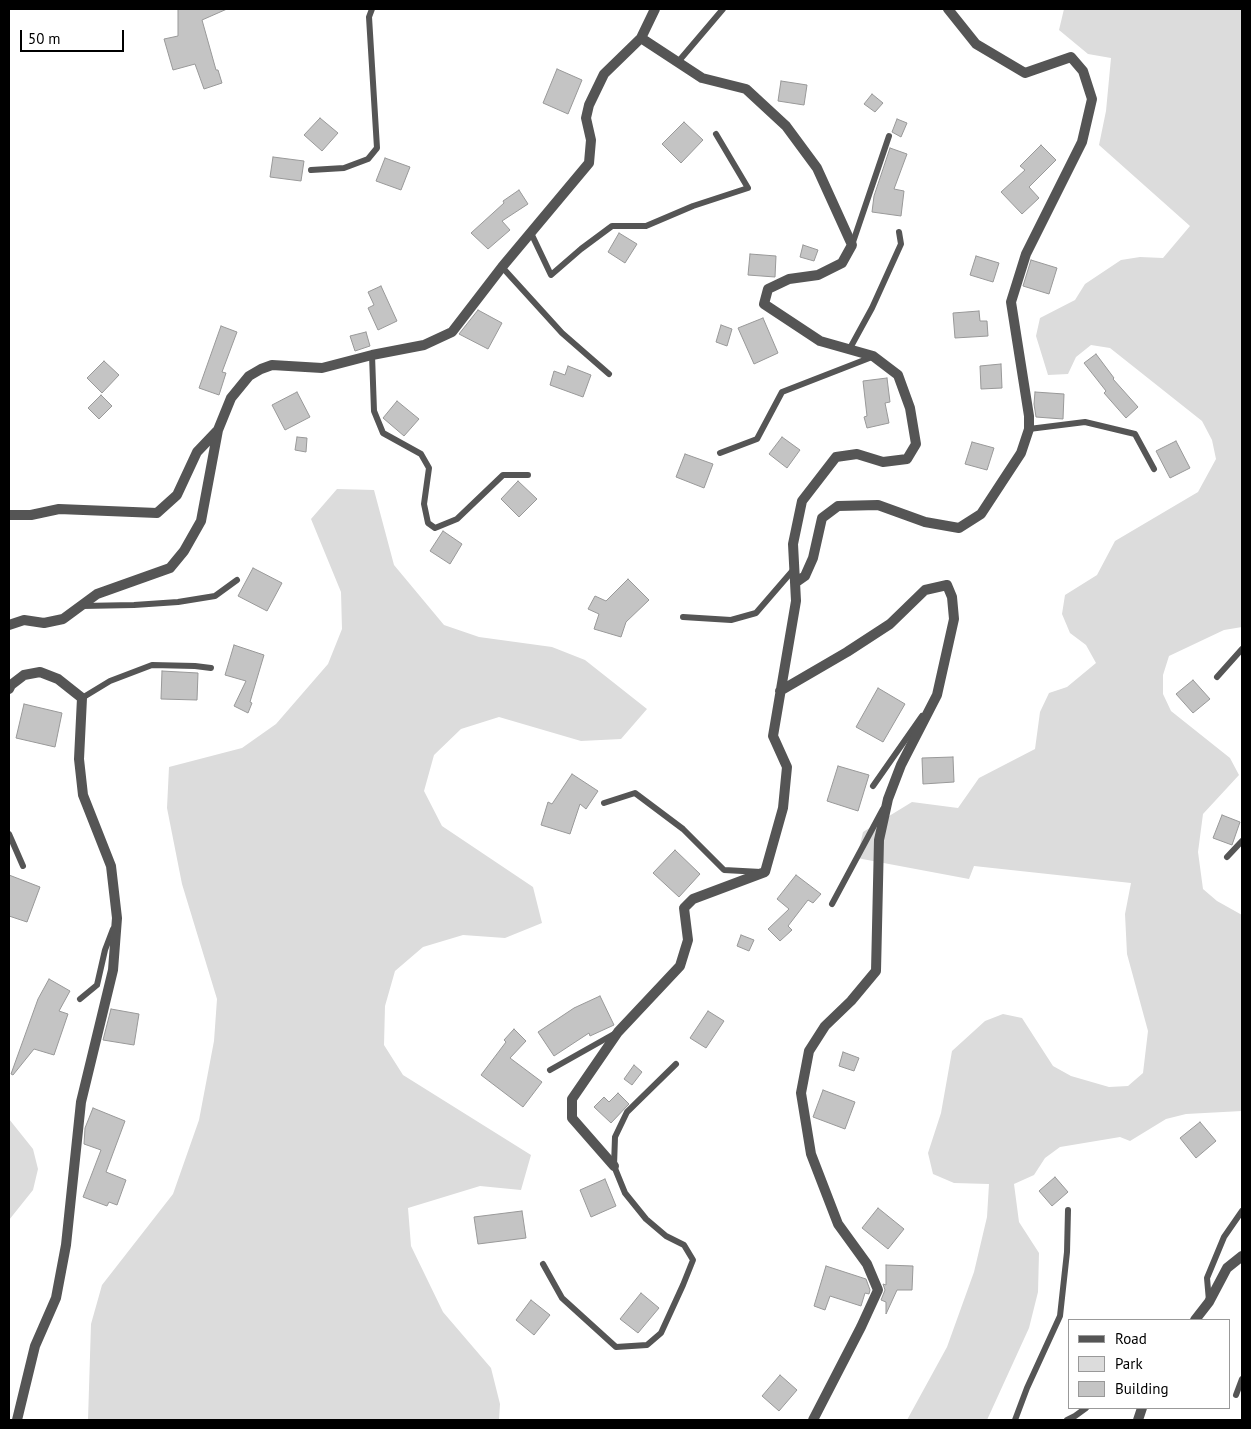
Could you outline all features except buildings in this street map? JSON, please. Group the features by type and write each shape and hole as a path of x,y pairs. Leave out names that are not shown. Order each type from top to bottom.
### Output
{"street":[{"path":"9,626 24,620 44,623 63,619 97,594 170,568 184,551 201,521 218,430 231,398 249,376 260,369 272,365 322,368 372,355 424,345 452,332 502,267 589,163 590,140 586,118 589,105 604,74 641,38 655,9"},
{"path":"795,583 804,576 813,558 822,518 838,506 878,505 925,522 959,528 981,514 1021,453 1029,429 1029,416 1011,302 1026,254 1082,142 1092,99 1084,71 1071,56 1025,73 976,44 948,9"},
{"path":"614,1166 572,1118 572,1099 618,1032 680,966 688,940 684,908 692,900 765,872 783,808 786,768 773,736 796,601 793,544 802,501 836,457 857,454 882,462 907,459 916,444 910,408 898,375 873,356 820,341 764,304 768,289 789,279 818,275 842,263 852,245 817,168 786,126 746,89 702,78 641,38"},
{"path":"9,515 30,515 59,509 157,513 176,495 197,452 218,430"},
{"path":"780,691 847,652 890,624 925,590 947,585 952,597 954,619 937,695 901,765 888,799 879,840 876,971 851,1001 825,1026 809,1051 801,1093 811,1154 838,1224 867,1264 878,1290 813,1420"},
{"path":"9,689 11,685 24,675 40,672 58,679 82,698 79,759 83,795 111,866 117,918 113,970 81,1102 66,1245 56,1298 35,1346 17,1420"},
{"path":"1196,1319 1209,1302 1228,1268 1242,1256"}],"lane":[{"path":"311,170 344,168 368,159 377,148 369,17 372,9"},
{"path":"678,62 722,9"},
{"path":"531,232 551,275 612,226 646,226 693,206 748,188 716,134"},
{"path":"852,245 888,136"},
{"path":"849,350 872,308 901,244 899,232"},
{"path":"502,267 562,334 609,374"},
{"path":"372,355 374,411 383,433 421,454 429,468 424,504 428,523 435,528 457,518 503,475 528,475"},
{"path":"720,453 757,439 782,392 873,356"},
{"path":"1029,429 1086,422 1135,434 1154,469"},
{"path":"683,617 732,620 756,613 794,569"},
{"path":"80,606 178,602 214,596 236,580"},
{"path":"1217,677 1242,649"},
{"path":"82,698 110,681 152,665 211,668"},
{"path":"873,786 937,695"},
{"path":"604,803 636,793 684,829 724,870 765,872"},
{"path":"832,904 888,799"},
{"path":"9,834 23,866"},
{"path":"1227,857 1242,841"},
{"path":"80,999 96,985 105,950 117,918"},
{"path":"550,1070 618,1032"},
{"path":"542,1264 562,1298 616,1347 647,1345 661,1333 693,1260 684,1245 666,1236 646,1219 625,1193 614,1166 615,1137 627,1112 676,1064"},
{"path":"1015,1420 1027,1388 1060,1316 1067,1252 1068,1210"},
{"path":"1209,1302 1207,1278 1224,1237 1242,1211"},
{"path":"1236,1395 1242,1380"},
{"path":"1067,1420 1085,1409"}],"green space":[{"path":"1064,9 1242,9 1242,627 1224,630 1169,656 1163,675 1163,694 1171,711 1230,758 1239,775 1203,814 1198,852 1203,889 1217,901 1242,915 1242,1111 1186,1114 1166,1119 1130,1141 1120,1137 1060,1147 1045,1158 1034,1175 1014,1184 1019,1222 1039,1253 1038,1292 1029,1328 987,1420 907,1420 947,1347 974,1272 987,1217 989,1184 954,1183 933,1174 928,1153 941,1113 952,1051 985,1021 1003,1014 1022,1018 1053,1066 1071,1076 1109,1087 1128,1086 1143,1073 1148,1031 1127,954 1125,914 1131,883 974,866 969,879 857,858 863,832 912,802 958,808 979,778 1035,749 1040,712 1049,693 1067,687 1096,663 1086,645 1070,633 1062,614 1065,595 1097,575 1115,541 1198,492 1216,459 1212,440 1202,421 1110,348 1091,345 1076,357 1068,374 1048,375 1036,336 1040,318 1075,300 1085,284 1121,260 1140,257 1163,258 1190,226 1099,145 1106,111 1111,58 1088,54 1059,30"},
{"path":"337,489 374,490 394,565 444,625 479,637 552,647 585,660 647,709 621,739 581,741 499,717 461,729 434,755 424,791 442,826 533,887 542,923 505,938 463,935 423,947 395,971 385,1006 384,1045 403,1075 531,1155 521,1190 480,1186 408,1208 411,1246 443,1312 491,1368 500,1404 499,1420 88,1420 91,1324 102,1285 173,1194 199,1120 214,1041 217,999 182,884 167,808 169,767 242,748 276,724 328,664 342,629 341,592 311,519"},
{"path":"9,1119 33,1149 38,1169 33,1190 9,1220"}]}
